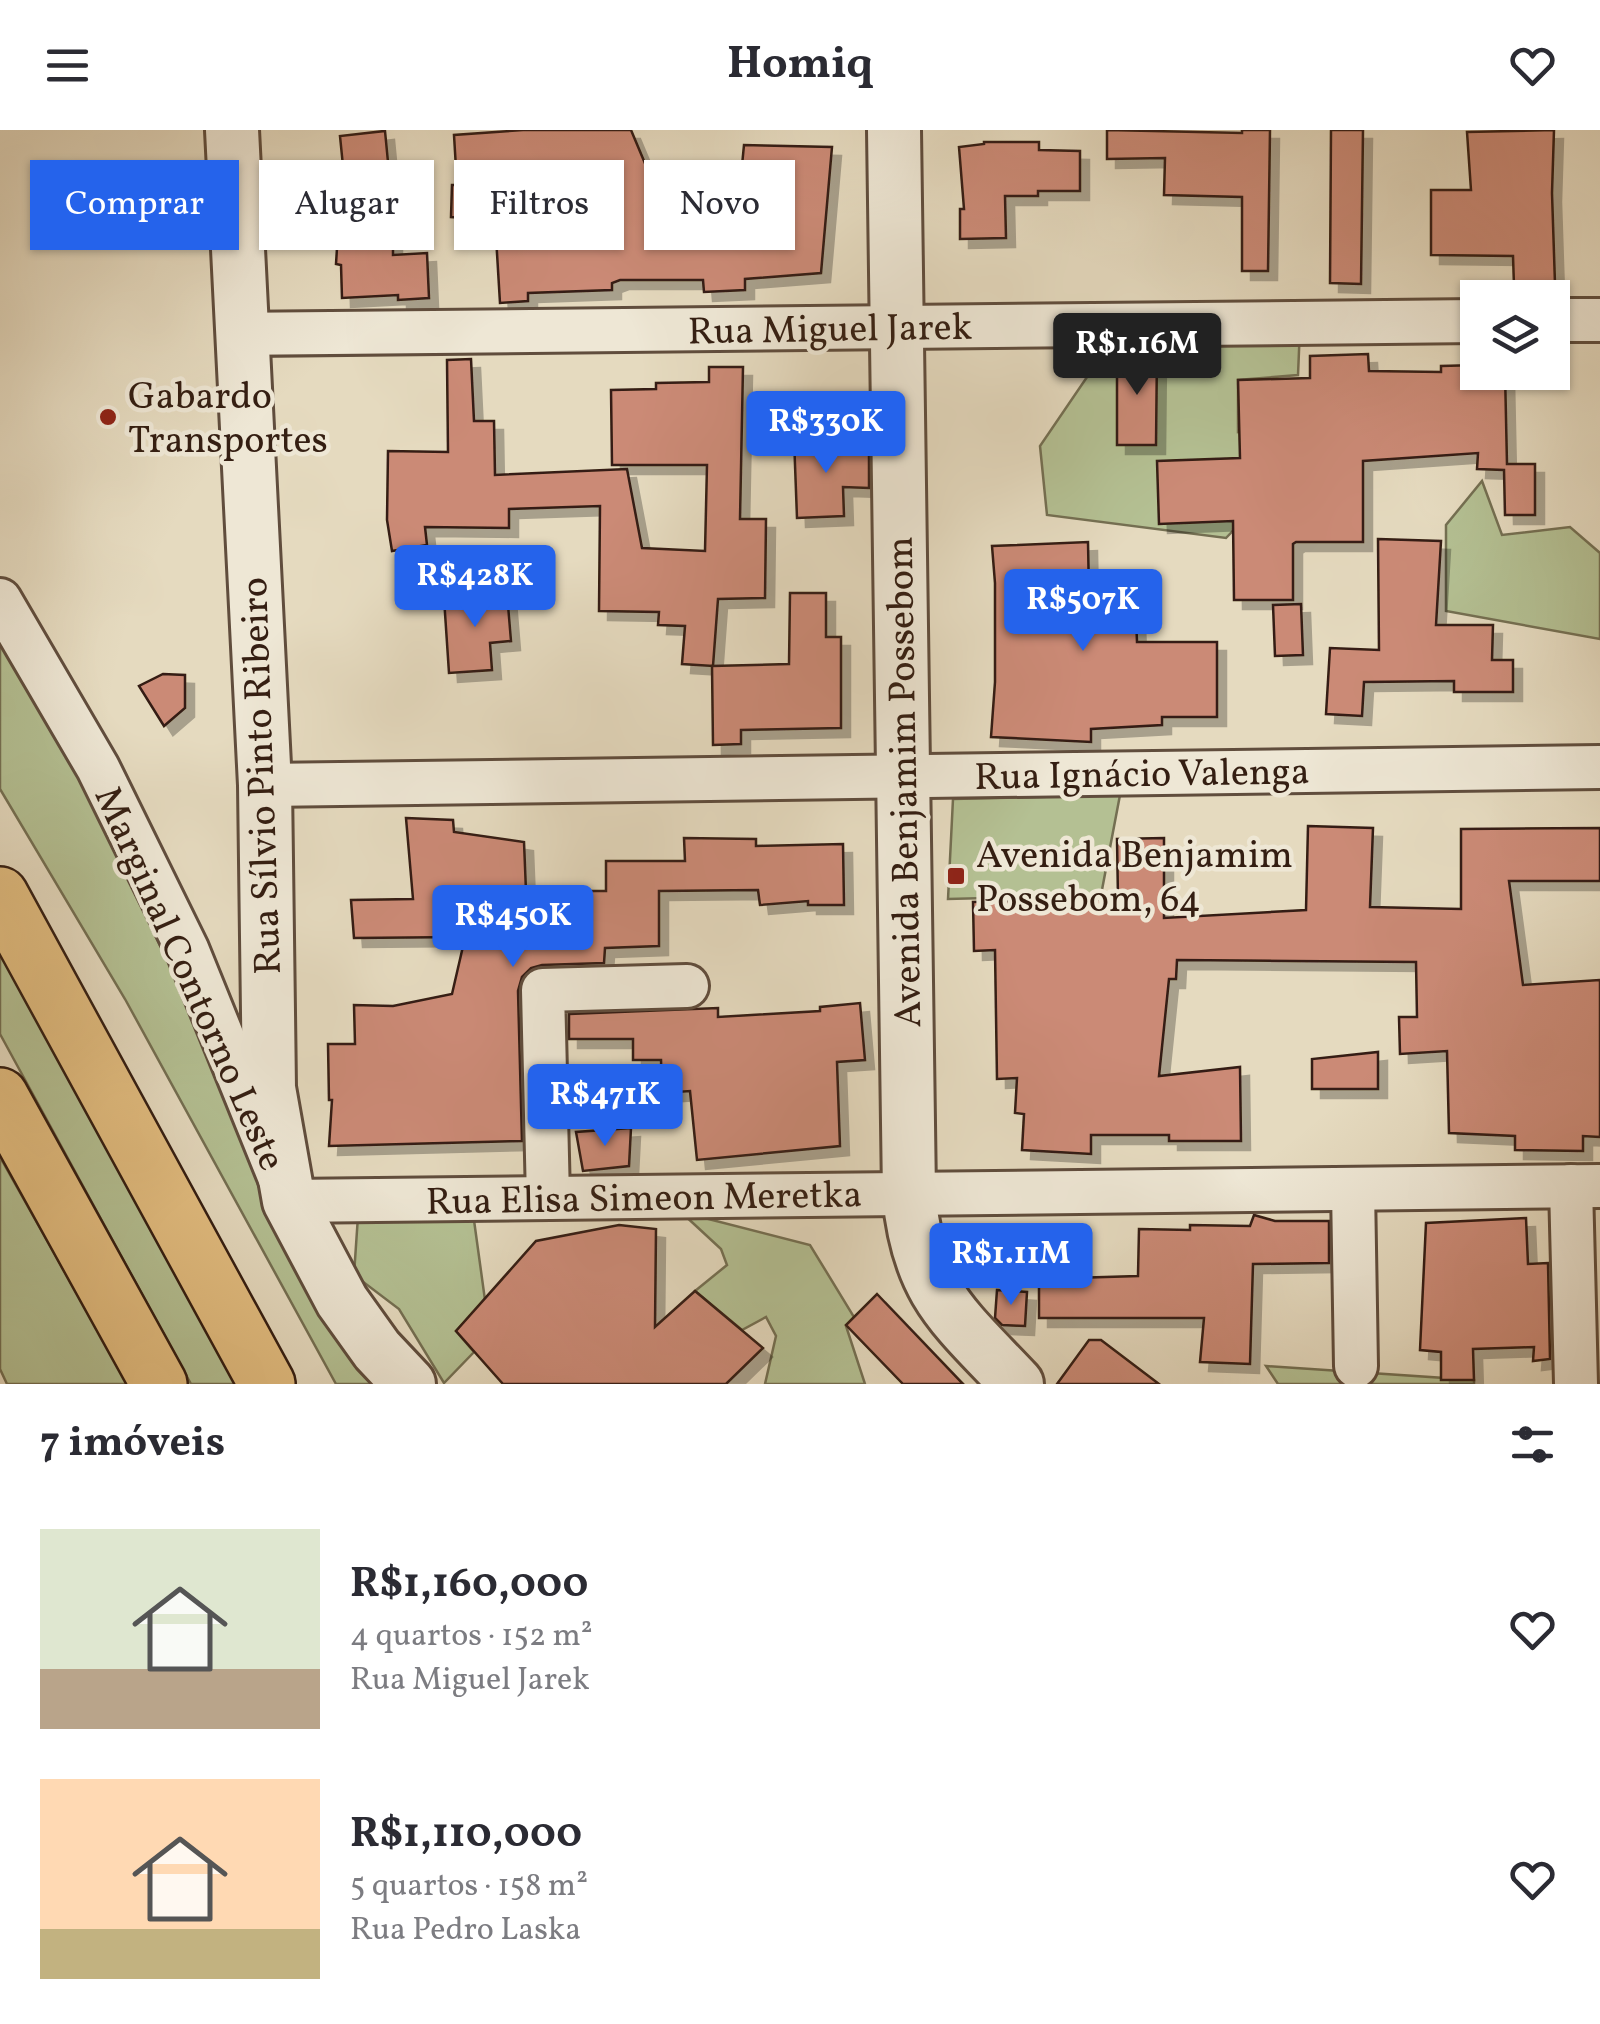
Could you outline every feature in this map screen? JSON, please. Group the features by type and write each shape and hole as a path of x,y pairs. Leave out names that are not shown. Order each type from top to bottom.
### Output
{"highway":[{"path":"0,895 267,1384"},
{"path":"0,1096 159,1384"}],"street":[{"name":"Rua Sílvio Pinto Ribeiro","path":"232,130 265,785 269,1088 288,1202 342,1301 377,1350 409,1384"},
{"name":"Avenida Benjamim Possebom","path":"894,130 909,1194 917,1251 939,1297 1017,1384"},
{"path":"1570,320 1600,320"},
{"name":"Rua Miguel Jarek","path":"242,334 1460,321"},
{"name":"Marginal Contorno Leste","path":"0,600 98,768 187,949 288,1202"},
{"name":"Rua Ignácio Valenga","path":"265,785 1600,767"},
{"path":"548,1198 544,990 687,986"},
{"path":"1576,1384 1586,1186"},
{"name":"Rua Elisa Simeon Meretka","path":"288,1202 1586,1186"},
{"path":"1353,1188 1356,1366"}],"green space":[{"path":"1300,327 1298,375 1238,380 1238,432 1290,425 1270,492 1226,538 1047,515 1040,446 1117,333"},
{"path":"1482,481 1502,535 1570,527 1600,553 1600,639 1446,611 1446,525"},
{"path":"0,630 86,790 186,1000 392,1384 336,1384 125,999 0,789"},
{"path":"1120,795 1101,895 948,899 953,799"},
{"path":"0,941 243,1384 191,1384 0,1034"},
{"path":"0,1157 128,1384 7,1384 0,1369"},
{"path":"681,1212 810,1245 854,1317 846,1326 865,1384 765,1384 776,1336 766,1317 742,1330 695,1291 727,1265 721,1249"},
{"path":"473,1213 485,1300 456,1331 474,1352 444,1383 399,1309 354,1275 358,1216"},
{"path":"1266,1366 1474,1380 1474,1384 1278,1384"}],"building":[{"path":"523,130 631,130 644,161 644,250 795,250 795,160 743,160 744,145 832,147 821,273 745,279 745,290 704,292 703,280 620,280 612,283 612,290 528,293 528,301 500,303 497,250 624,250 624,160 456,160 454,135"},
{"path":"1107,130 1270,130 1268,271 1242,271 1242,197 1164,195 1165,158 1107,159"},
{"path":"1331,130 1363,130 1361,284 1330,283"},
{"path":"1554,130 1555,280 1514,280 1513,256 1431,255 1431,190 1471,190 1467,132"},
{"path":"385,131 388,160 342,160 340,136"},
{"path":"984,142 1039,142 1039,150 1080,151 1080,191 1005,196 1006,238 960,239 960,209 964,209 959,147"},
{"path":"454,185 454,217 451,217"},
{"path":"337,250 393,250 393,255 427,253 429,298 342,298 341,265 336,264"},
{"path":"1117,351 1157,351 1156,445 1117,445"},
{"path":"1368,354 1369,371 1441,372 1441,366 1460,365 1460,390 1505,390 1507,464 1535,464 1535,515 1505,515 1504,470 1477,469 1478,453 1363,461 1363,542 1296,542 1293,600 1234,600 1233,521 1159,524 1157,461 1240,458 1238,380 1310,378 1310,356"},
{"path":"471,359 474,421 494,421 495,475 627,469 642,548 705,551 707,465 612,465 611,390 656,389 656,383 709,382 709,367 743,367 740,519 766,519 765,598 718,599 713,666 682,664 685,626 658,625 659,612 599,611 600,506 509,509 509,528 425,527 427,545 392,551 387,520 388,451 448,452 447,360"},
{"path":"832,436 832,451 869,452 869,488 843,487 844,516 797,518 794,438"},
{"path":"1378,539 1441,541 1436,625 1493,625 1492,660 1513,660 1513,692 1454,692 1454,681 1364,682 1362,716 1326,714 1330,648 1379,650"},
{"path":"1088,542 1089,594 1135,592 1137,642 1217,642 1217,717 1162,717 1162,725 1091,729 1091,742 991,737 995,682 992,546"},
{"path":"507,593 511,641 490,643 492,670 449,673 444,598"},
{"path":"790,593 826,593 826,637 841,637 841,728 741,730 741,744 713,745 712,666 789,664"},
{"path":"1301,604 1303,655 1275,656 1273,605"},
{"path":"163,674 185,675 185,708 164,726 139,686"},
{"path":"406,818 453,820 454,832 524,842 526,891 606,891 606,861 685,861 684,838 756,839 756,846 843,844 844,905 808,905 808,901 760,905 758,890 659,891 659,946 605,948 604,963 542,965 531,968 522,977 518,991 522,1141 329,1146 332,1100 328,1044 355,1044 354,1005 393,1006 452,994 462,937 354,938 351,900 413,899"},
{"path":"1308,826 1373,828 1370,907 1461,909 1461,829 1600,828 1600,881 1509,881 1523,985 1600,980 1600,1137 1583,1136 1583,1151 1515,1150 1515,1136 1449,1133 1447,1051 1400,1054 1399,1017 1417,1017 1416,962 1177,960 1176,979 1169,979 1159,1076 1240,1067 1241,1141 1169,1141 1169,1135 1091,1135 1091,1154 1022,1150 1024,1114 1015,1113 1017,1078 997,1079 995,950 974,951 973,902 1118,899 1117,839 1164,838 1164,918 1306,910"},
{"path":"860,1003 865,1060 837,1062 840,1146 697,1160 690,1091 662,1093 661,1060 633,1060 633,1039 569,1039 569,1014 718,1008 718,1017 820,1011 820,1007"},
{"path":"1378,1052 1378,1089 1312,1089 1312,1059"},
{"path":"631,1128 629,1166 583,1171 576,1132"},
{"path":"1254,1215 1275,1221 1329,1221 1329,1263 1253,1264 1250,1364 1200,1362 1204,1318 1039,1318 1039,1279 1138,1276 1139,1229 1250,1226"},
{"path":"1526,1218 1528,1264 1548,1263 1550,1359 1533,1361 1534,1347 1473,1349 1474,1380 1441,1380 1441,1352 1420,1350 1426,1223"},
{"path":"619,1225 656,1229 655,1327 695,1291 763,1348 726,1384 503,1384 456,1331 536,1241"},
{"path":"997,1290 1027,1292 1025,1326 1002,1325 995,1318"},
{"path":"877,1294 963,1384 903,1384 846,1325"},
{"path":"1089,1340 1101,1340 1159,1384 1057,1384"}],"place":[{"name":"Gabardo Transportes","path":"108,417"},
{"name":"Avenida Benjamim Possebom, 64","path":"956,876"}]}
